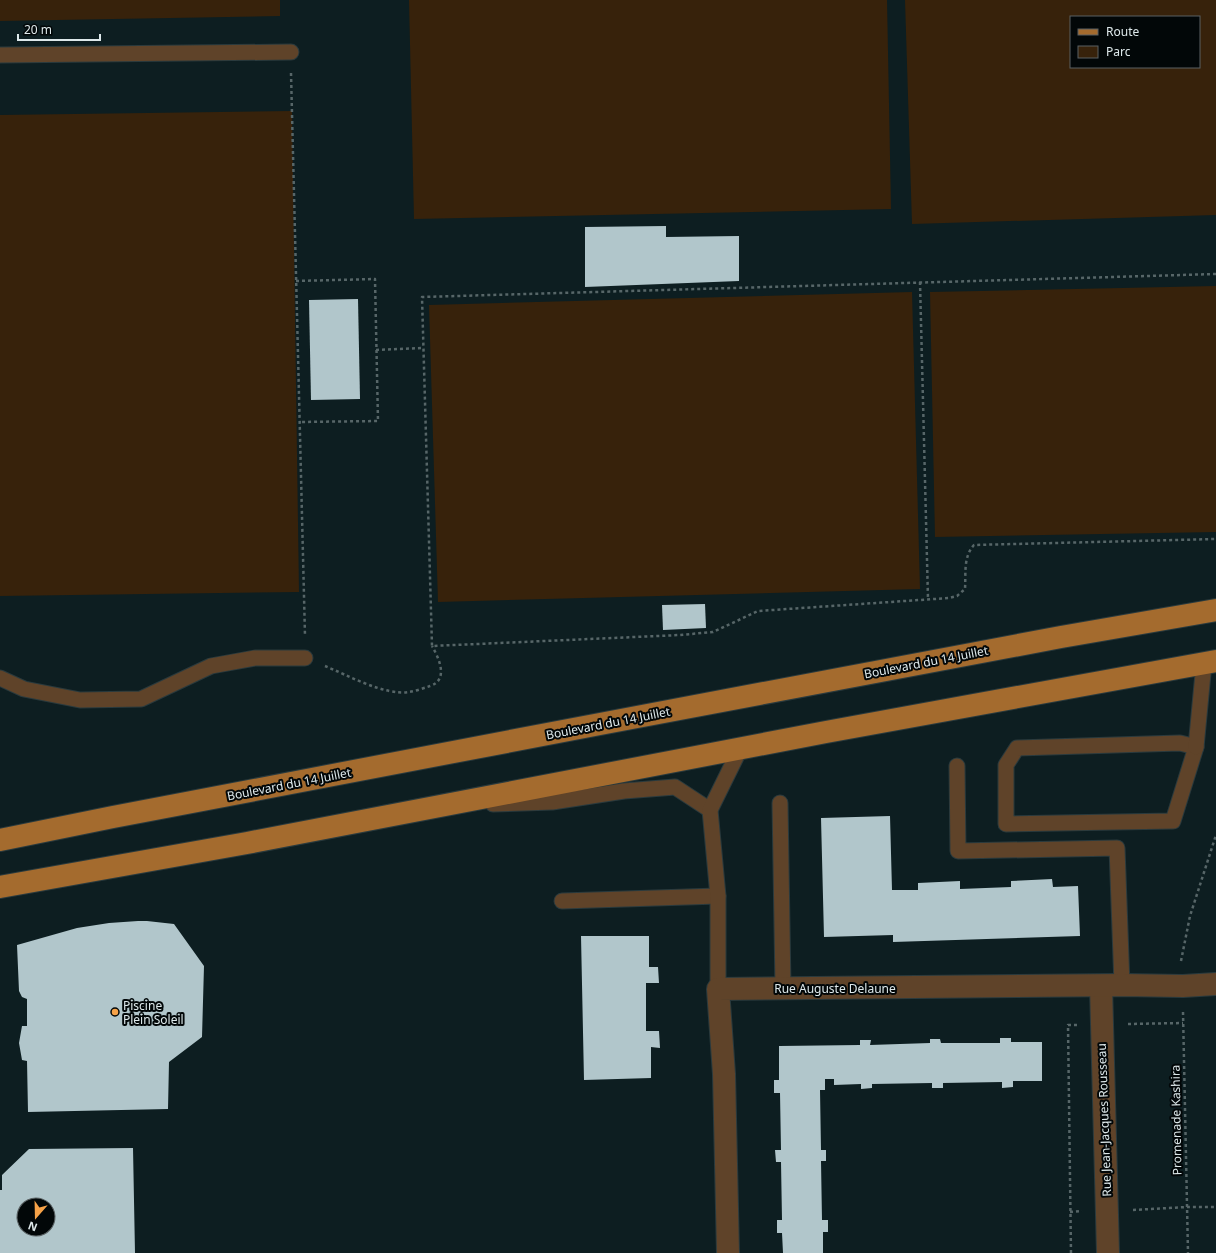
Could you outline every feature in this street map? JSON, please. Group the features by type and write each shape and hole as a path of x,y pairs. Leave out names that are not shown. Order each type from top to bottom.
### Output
{"main road":[{"name":"Boulevard du 14 Juillet","path":"0,840 608,722 1061,637 1216,610"},
{"path":"0,887 246,843 741,747 1210,662"}],"street":[{"name":"Rue Auguste Delaune","path":"718,989 1183,986 1216,984"},
{"name":"Rue Jean-Jacques Rousseau","path":"1108,1253 1106,1211 1111,986"},
{"path":"718,989 724,1074 728,1253"}],"lane":[{"path":"0,55 291,52"},
{"path":"0,678 24,689 80,700 141,699 211,666 255,658 305,658"},
{"path":"1196,747 1180,744 1017,748 1006,764 1006,824 1173,821 1196,747 1210,662"},
{"path":"718,989 718,896 710,810 741,747"},
{"path":"957,766 958,851 1117,848 1111,986"},
{"path":"440,806 552,802 624,791 674,787 710,810"},
{"path":"780,803 783,988"},
{"path":"562,901 718,896"}],"path":[{"path":"291,52 305,658 375,687 397,692 410,692 434,684 440,678 440,664 432,646 422,297 1216,274"},
{"path":"296,281 375,278 378,422 299,422"},
{"path":"920,282 928,599"},
{"path":"376,350 424,348"},
{"path":"432,646 680,635 713,632 758,611 949,598 957,596 965,589 966,560 969,551 974,545 1216,539"},
{"name":"Promenade Kashira","path":"1188,1253 1184,1023 1181,958 1190,916 1216,835"},
{"path":"1125,1024 1184,1023"},
{"path":"1071,1253 1068,1025 1082,1025"},
{"path":"1070,1212 1216,1207"}],"green space":[{"path":"0,0 280,0 280,16 0,21"},
{"path":"409,0 887,0 891,209 414,219"},
{"path":"905,0 1216,0 1216,215 912,224"},
{"path":"292,111 299,592 0,596 0,115"},
{"path":"1216,286 1216,532 935,537 930,292"},
{"path":"912,292 920,589 438,602 429,305"}],"building":[{"path":"666,226 666,237 739,236 739,281 585,287 585,227"},
{"path":"358,299 360,399 311,400 309,300"},
{"path":"705,604 706,628 663,630 662,605"},
{"path":"890,816 892,890 918,890 918,883 960,881 960,889 1011,887 1011,881 1052,879 1053,887 1078,886 1080,936 893,942 893,935 824,937 821,818"},
{"name":"Piscine Plein Soleil","path":"138,921 174,924 204,966 202,1037 169,1062 168,1109 28,1112 27,1061 22,1060 19,1043 22,1026 27,1026 27,999 22,997 19,991 17,945 77,928 109,923"},
{"path":"581,936 649,936 649,967 658,967 659,983 646,983 646,1031 659,1031 660,1048 651,1047 651,1078 584,1080"},
{"path":"1000,1038 1011,1038 1011,1042 1042,1042 1042,1081 1013,1081 1013,1087 1002,1088 1002,1082 943,1083 943,1088 932,1088 932,1083 872,1084 872,1088 861,1089 861,1084 834,1085 834,1079 825,1079 825,1090 820,1090 821,1150 826,1150 826,1161 821,1161 822,1220 828,1220 828,1232 823,1232 823,1253 783,1253 782,1233 777,1233 777,1220 782,1220 781,1162 776,1162 775,1150 781,1150 780,1093 774,1093 774,1080 779,1080 779,1046 860,1045 860,1040 871,1040 870,1045 930,1043 930,1039 940,1039 941,1043 1000,1043"},
{"path":"133,1148 135,1253 0,1253 0,1190 2,1190 2,1175 29,1149"}],"place":[{"name":"Piscine Plein Soleil","path":"115,1012"}]}
